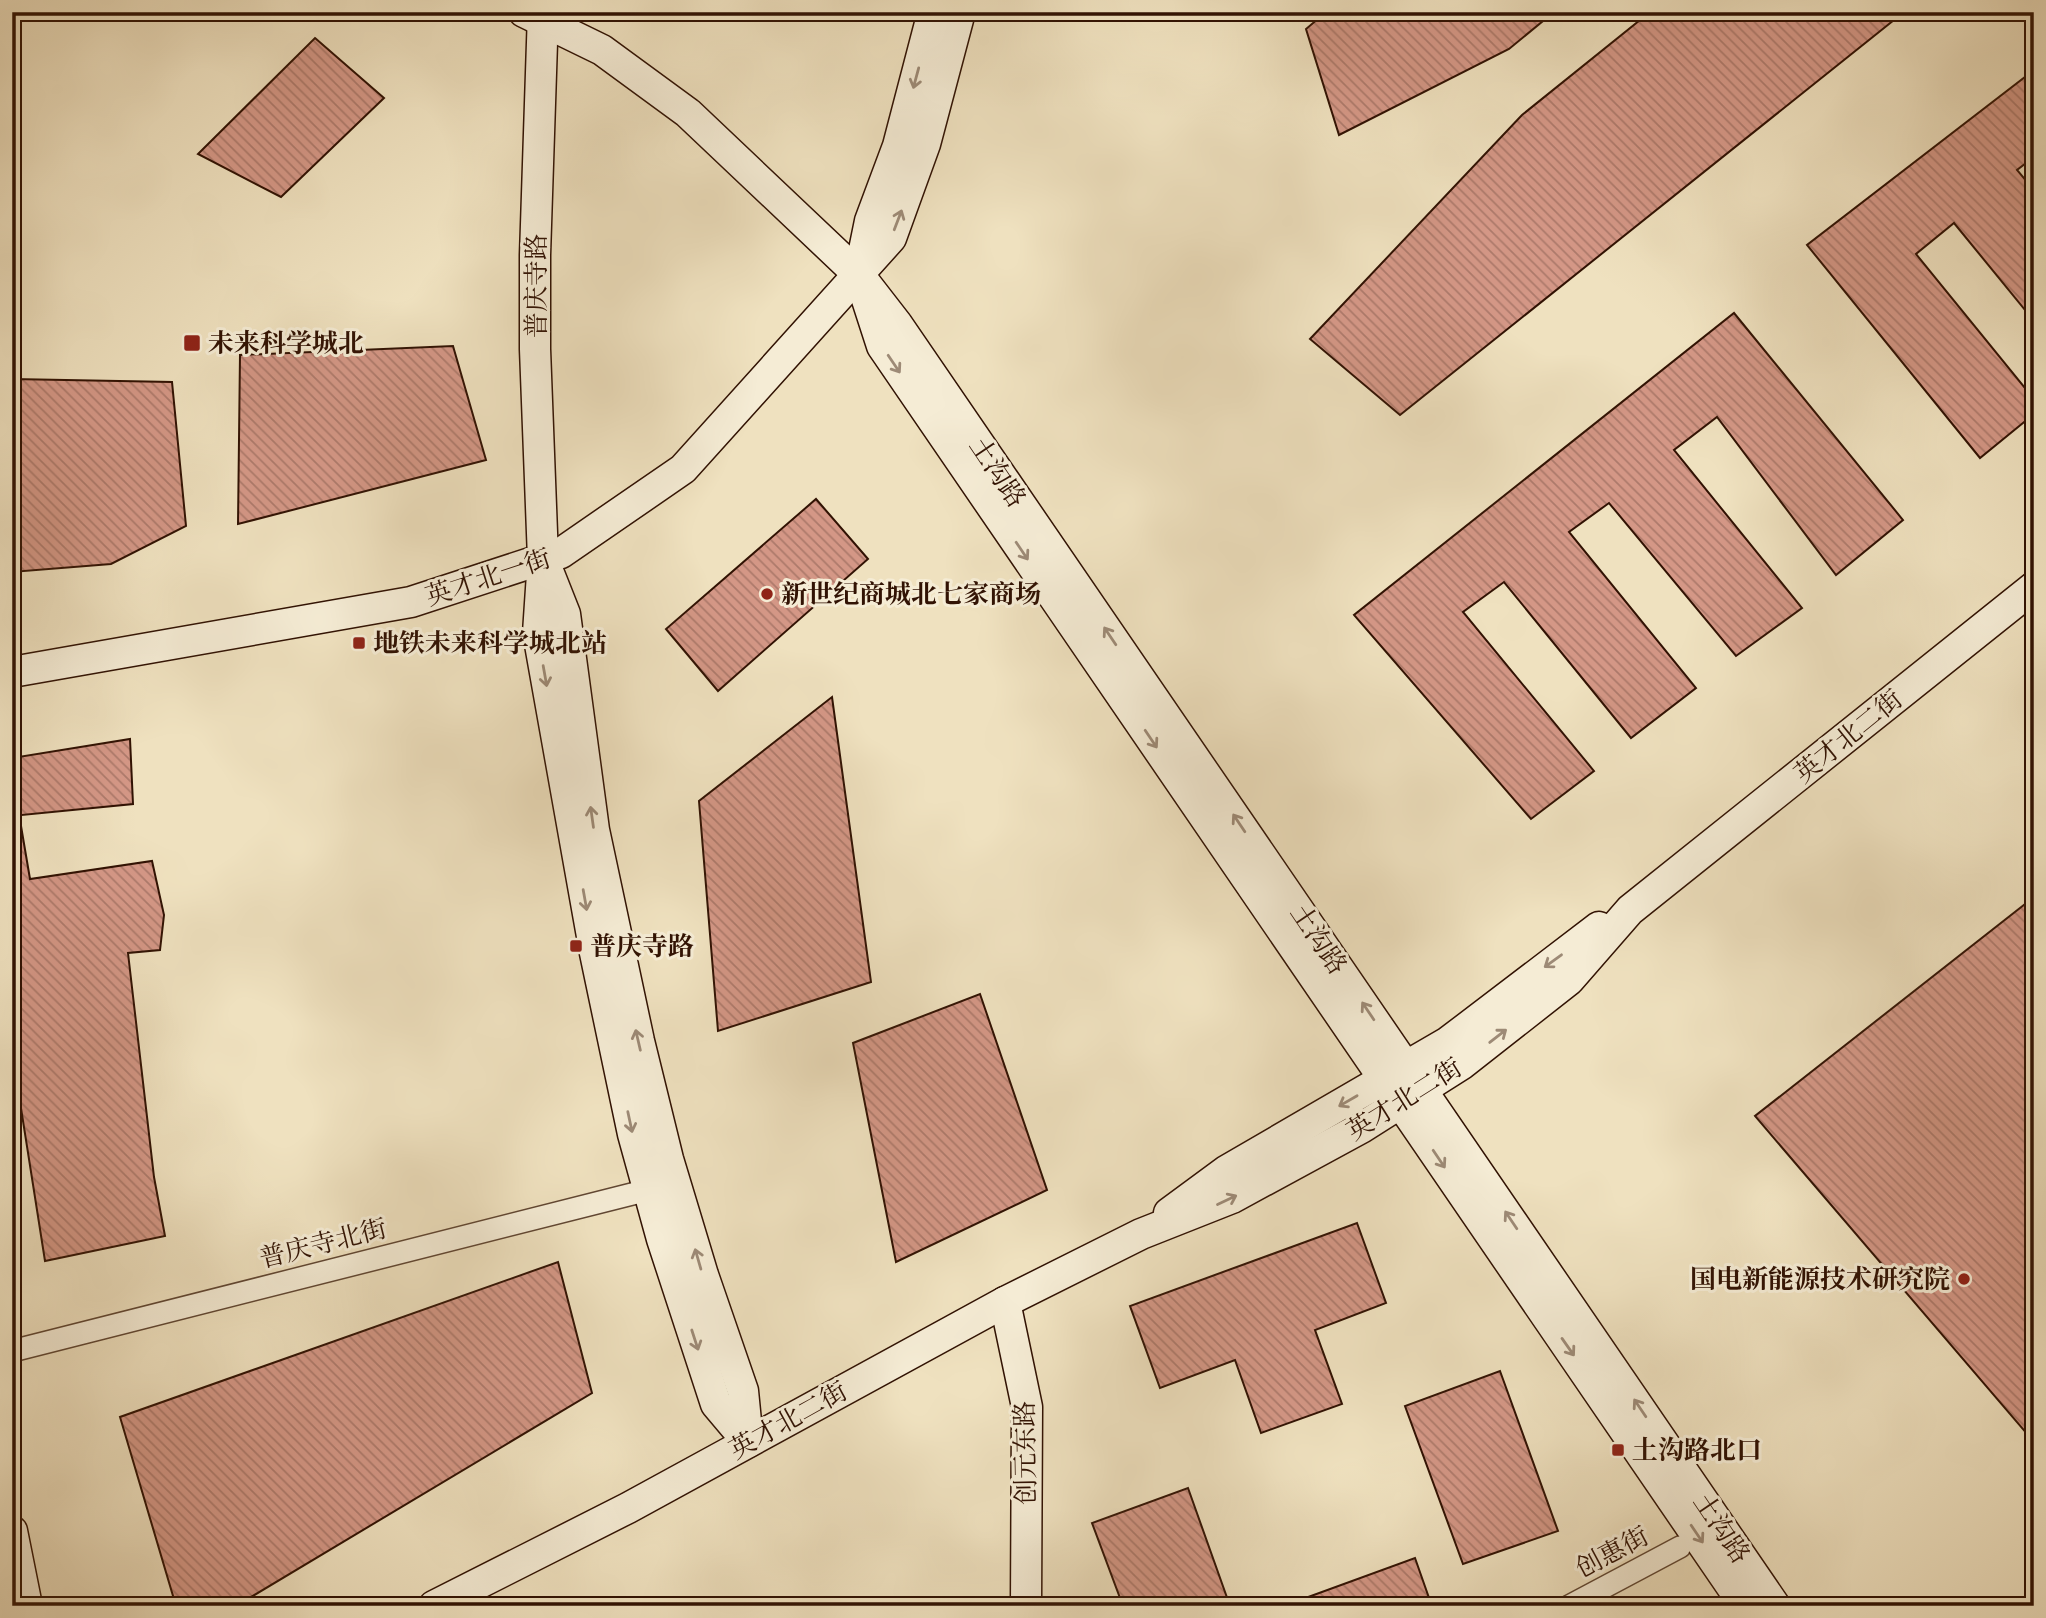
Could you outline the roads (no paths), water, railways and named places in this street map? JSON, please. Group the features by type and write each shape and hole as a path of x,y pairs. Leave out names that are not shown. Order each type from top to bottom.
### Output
{"street":[{"name":"土沟路","path":"933,12 898,146 870,222 859,275 882,346 1775,1606"},
{"path":"537,15 602,50 688,113 859,275 891,238 925,144 960,12"},
{"name":"普庆寺路","path":"537,15 535,349 543,559 538,633 594,953 633,1134 662,1239 716,1404 748,1442"},
{"name":"英才北一街","path":"12,672 411,602 562,553 683,469 859,275"},
{"name":"普庆寺路","path":"543,559 565,614 594,830 635,1027 676,1185 703,1275 743,1391 748,1442"},
{"name":"英才北二街","path":"435,1606 628,1508 1005,1302 1142,1234 1226,1171 1404,1085 1462,1064 1569,980 1630,911 2034,587"},
{"name":"土沟路","path":"1404,1085 1745,1606"},
{"name":"普庆寺北街","path":"12,1351 648,1190"},
{"name":"创元东路","path":"1005,1302 1027,1408 1026,1606"},
{"path":"12,1531 27,1606"},
{"name":"创惠街","path":"1569,1606 1680,1547"}],"place":[{"name":"未来科学城北","path":"192,343"},
{"name":"新世纪商城北七家商场","path":"767,594"},
{"name":"地铁未来科学城北站","path":"359,643"},
{"name":"普庆寺路","path":"576,946"},
{"name":"国电新能源技术研究院","path":"1964,1279"},
{"name":"土沟路北口","path":"1618,1450"}]}
